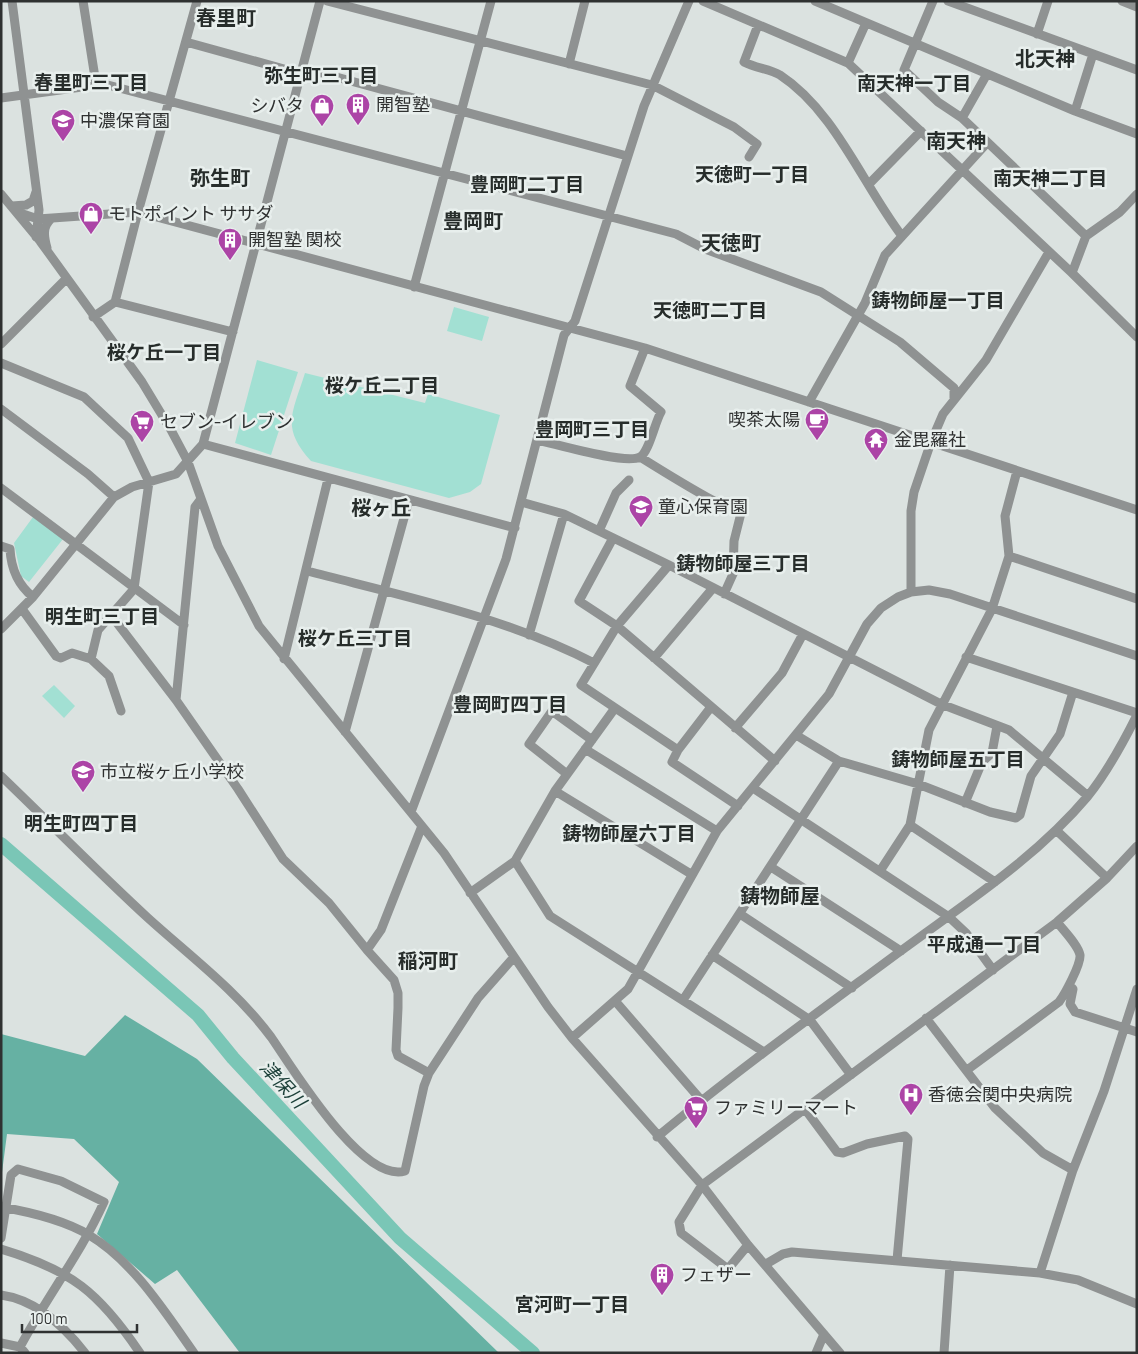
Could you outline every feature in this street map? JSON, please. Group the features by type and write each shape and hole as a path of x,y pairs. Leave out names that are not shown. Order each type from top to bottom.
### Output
{"street":[{"path":"12,1 36,192 38,214 36,237"},
{"path":"83,1 96,84"},
{"path":"93,317 115,302 196,1"},
{"path":"1,629 22,609 114,497 132,487 176,474 203,444 287,132 320,1"},
{"path":"327,1 652,85 734,127 757,144 749,157"},
{"path":"414,287 491,1"},
{"path":"568,64 585,1"},
{"path":"410,812 506,559 564,335 575,321 607,217 652,85 689,1"},
{"path":"703,1 848,63 1072,273 1137,337"},
{"path":"815,1 1075,111 1137,134"},
{"path":"934,1 904,70 938,102 962,118 987,144 1086,236"},
{"path":"948,1 1137,70"},
{"path":"1037,34 1048,1"},
{"path":"1122,1 1137,7"},
{"path":"848,63 866,23"},
{"path":"758,25 744,62 778,74 801,92 848,150 869,184 880,208 902,236"},
{"path":"186,42 461,111 627,156"},
{"path":"1075,111 1093,54"},
{"path":"962,118 987,74"},
{"path":"1,98 104,84 676,234 705,249 821,292 900,342 954,388 954,398"},
{"path":"869,184 921,131"},
{"path":"809,402 865,303 885,255 961,169 987,144"},
{"path":"8,204 26,205 33,201 36,192"},
{"path":"1072,273 1086,236 1120,212 1137,194"},
{"path":"8,204 51,219 138,212 645,348 1137,510"},
{"path":"8,204 36,237 142,382 188,462 218,546 259,626 444,853 548,1008 657,1137 702,1185 748,1245 840,1353"},
{"path":"50,256 44,232 45,224 51,219"},
{"path":"911,592 911,511 914,492 930,442 943,414 986,360 1049,252"},
{"path":"1,344 66,279"},
{"path":"115,302 233,332"},
{"path":"537,440 624,460 640,457 647,449 654,424 661,412 630,386 645,348"},
{"path":"1,363 84,397 128,438 149,482 134,589 98,630 92,659"},
{"path":"1,409 88,474 114,497"},
{"path":"203,444 514,528"},
{"path":"640,457 716,502 738,509 741,513 734,541 733,574 724,594"},
{"path":"880,871 910,825 929,730 992,609 1008,556 1005,516 1017,471"},
{"path":"284,659 328,479"},
{"path":"599,531 616,494 629,480"},
{"path":"1,488 184,625"},
{"path":"176,700 176,679 184,625 195,507 201,499"},
{"path":"345,732 408,500"},
{"path":"521,502 564,514 669,565 941,704 1009,730 1088,796"},
{"path":"529,635 564,514"},
{"path":"613,538 579,600 617,626 775,761"},
{"path":"1,546 10,548 11,564 23,589 32,597"},
{"path":"1008,556 1137,599"},
{"path":"669,565 617,626 581,685 678,750"},
{"path":"307,571 483,619 529,635 594,663"},
{"path":"654,658 714,588"},
{"path":"572,1038 616,1002 628,989 691,874 717,831 829,694 866,624 881,608 898,597 911,592 929,590 950,594 1137,656"},
{"path":"22,609 56,656 61,658 77,653 92,659 109,676 122,711"},
{"path":"111,615 176,700 283,858 330,903 367,950 394,980 398,1008 396,1050 398,1056 429,1073"},
{"path":"735,728 782,673 802,634"},
{"path":"657,1137 701,1100 764,1052 996,882 1056,830 1088,796 1117,754 1137,714 966,656"},
{"path":"796,735 839,761 918,784 990,812 1016,818 1020,815 1031,776 1060,734 1073,692"},
{"path":"711,707 678,750 672,762 738,806"},
{"path":"470,893 515,861 555,791 615,708"},
{"path":"567,774 530,744 552,711 592,740"},
{"path":"965,803 982,762 992,753 997,726"},
{"path":"586,749 717,831"},
{"path":"683,1000 839,761"},
{"path":"1,776 147,917 232,993 270,1036 322,1110 348,1142 371,1161 398,1173 405,1171 424,1086 429,1073 478,998 514,957"},
{"path":"753,788 949,917 966,933 993,970"},
{"path":"555,791 691,874"},
{"path":"910,825 996,882"},
{"path":"367,950 382,930 422,826"},
{"path":"1056,830 1107,878"},
{"path":"748,1245 728,1269 681,1233 679,1222 702,1185 1057,922 1107,878 1137,846"},
{"path":"515,861 550,916 764,1052"},
{"path":"771,867 900,951"},
{"path":"740,914 852,988"},
{"path":"967,1070 1060,1002 1080,959 1080,953 1057,922"},
{"path":"712,956 810,1020 851,1075"},
{"path":"1069,985 1073,989 1070,1004 1075,1012 1137,1032"},
{"path":"1040,1273 1073,1170 1104,1091 1137,989"},
{"path":"616,1002 701,1100"},
{"path":"926,1018 995,1108 1043,1153 1073,1170"},
{"path":"805,1109 837,1152 843,1153 867,1144 904,1136 908,1139 896,1260"},
{"path":"1,1238 4,1208 11,1175 18,1169 60,1181 104,1202 89,1235 40,1310 22,1350 1,1343"},
{"path":"4,1208 44,1218 89,1235 112,1252 147,1289 194,1353"},
{"path":"1,1249 37,1260 64,1272 92,1294 109,1311 140,1353"},
{"path":"766,1264 783,1254 792,1252 1040,1273 1078,1280 1137,1304"},
{"path":"944,1353 950,1265"},
{"path":"1,1294 40,1310 67,1329 85,1353"},
{"path":"816,1353 824,1334"}],"green space":[{"path":"454,307 489,317 482,341 447,331"},
{"path":"257,360 298,372 271,455 235,443"},
{"path":"305,373 425,403 428,394 500,415 481,484 470,492 449,498 311,461 301,449 292,428 293,409"},
{"path":"33,517 63,539 29,582 21,576 14,543"},
{"path":"54,685 75,706 64,718 42,696"},
{"path":"125,1015 197,1059 499,1353 240,1353 177,1270 155,1284 97,1234 119,1182 74,1139 7,1134 1,1180 1,1034 85,1056"}],"waterway":[{"name":"津保川","path":"1,844 198,1015 233,1058 400,1238 533,1353"}],"place":[{"name":"開智塾","path":"358,126"},
{"name":"シバタ","path":"322,127"},
{"name":"中濃保育園","path":"63,142"},
{"name":"モトポイント ササダ","path":"91,235"},
{"name":"開智塾 関校","path":"230,261"},
{"name":"喫茶太陽","path":"817,441"},
{"name":"セブン-イレブン","path":"142,443"},
{"name":"金毘羅社","path":"876,461"},
{"name":"童心保育園","path":"641,528"},
{"name":"市立桜ヶ丘小学校","path":"83,793"},
{"name":"香徳会関中央病院","path":"911,1116"},
{"name":"ファミリーマート","path":"696,1129"},
{"name":"フェザー","path":"662,1296"}],"district":[{"name":"春里町","path":"226,18"},
{"name":"北天神","path":"1045,59"},
{"name":"弥生町三丁目","path":"321,75"},
{"name":"春里町三丁目","path":"91,82"},
{"name":"南天神一丁目","path":"914,83"},
{"name":"南天神","path":"956,141"},
{"name":"天徳町一丁目","path":"752,174"},
{"name":"弥生町","path":"220,178"},
{"name":"南天神二丁目","path":"1050,178"},
{"name":"豊岡町二丁目","path":"527,184"},
{"name":"豊岡町","path":"473,221"},
{"name":"天徳町","path":"731,243"},
{"name":"鋳物師屋一丁目","path":"938,300"},
{"name":"天徳町二丁目","path":"710,310"},
{"name":"桜ケ丘一丁目","path":"164,352"},
{"name":"桜ケ丘二丁目","path":"382,385"},
{"name":"豊岡町三丁目","path":"592,429"},
{"name":"桜ヶ丘","path":"381,508"},
{"name":"鋳物師屋三丁目","path":"743,563"},
{"name":"明生町三丁目","path":"102,616"},
{"name":"桜ケ丘三丁目","path":"355,638"},
{"name":"豊岡町四丁目","path":"510,704"},
{"name":"鋳物師屋五丁目","path":"958,759"},
{"name":"明生町四丁目","path":"81,823"},
{"name":"鋳物師屋六丁目","path":"629,833"},
{"name":"鋳物師屋","path":"780,896"},
{"name":"平成通一丁目","path":"984,944"},
{"name":"稲河町","path":"428,961"},
{"name":"宮河町一丁目","path":"572,1304"}]}
